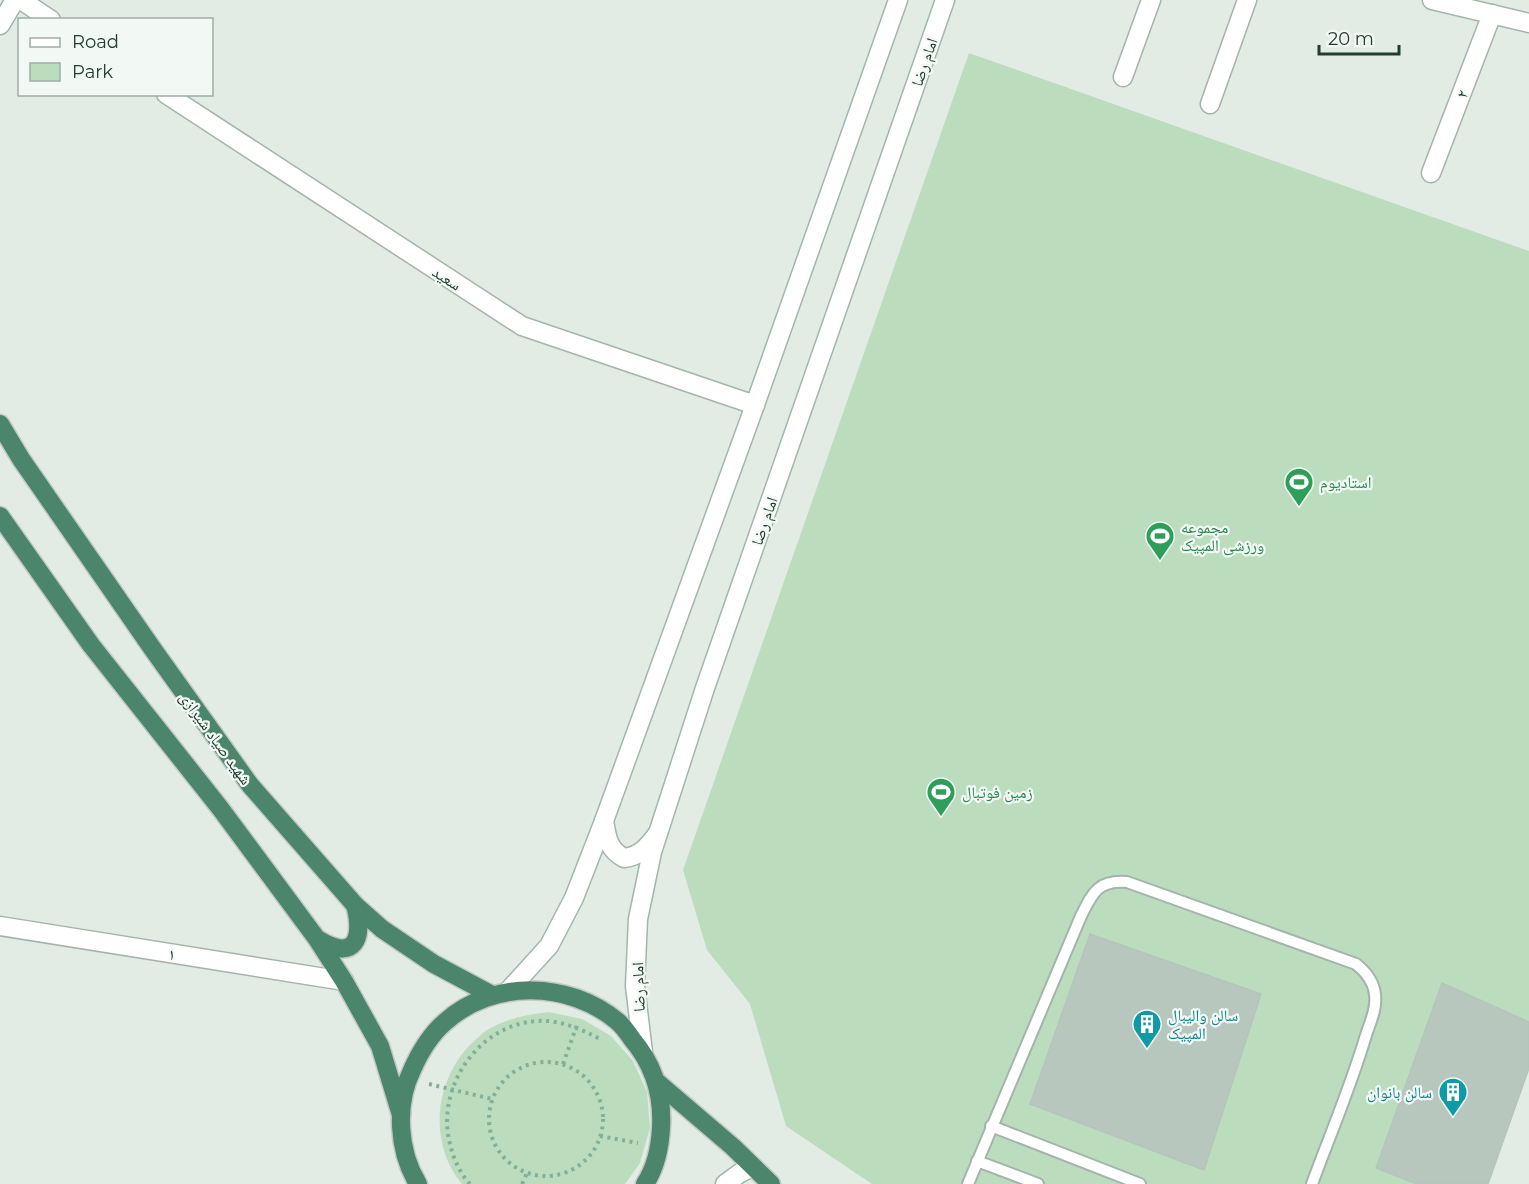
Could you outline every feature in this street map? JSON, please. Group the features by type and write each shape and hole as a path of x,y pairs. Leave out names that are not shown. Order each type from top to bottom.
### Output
{"highway":[{"name":"شهید صیاد شیرازی","path":"0,424 152,648 250,785 355,905 382,929 434,964 500,993"},
{"path":"0,516 91,645 220,808 317,939 344,981 380,1046 401,1115 403,1145 414,1181"},
{"path":"317,939 331,948 353,945 360,927 355,905"},
{"path":"401,1115 407,1079 423,1048 446,1022 474,1002 500,993 548,990 586,1001 618,1022 643,1052 657,1082 662,1114 660,1147 645,1184"},
{"path":"657,1082 771,1184"}],"main road":[{"path":"0,25 15,0"},
{"path":"21,0 48,18"},
{"path":"500,993 549,946 574,898 755,405 898,0"},
{"name":"امام رضا","path":"643,1052 635,986 638,919 652,852 705,688 945,0"},
{"path":"1123,77 1151,0"},
{"path":"1210,104 1247,0"},
{"path":"1432,0 1529,23"},
{"name":"۲","path":"1431,173 1492,14"},
{"name":"سعید","path":"169,96 522,326 755,405"},
{"path":"604,821 608,843 616,853 624,858 642,852 658,832"},
{"name":"۱","path":"0,926 344,981"},
{"path":"725,1184 753,1167"}],"lane":[{"path":"968,1184 1090,898 1101,886 1112,881 1127,882 1356,964 1371,980 1375,1005 1312,1184"},
{"path":"992,1126 1139,1184"},
{"path":"977,1161 1038,1184"}],"path":[{"path":"563,1064 586,1001"},
{"path":"470,1184 463,1177 450,1149 446,1119 451,1089 465,1061 488,1039 506,1030 515,1026 546,1021 577,1026 604,1041"},
{"path":"546,1061 563,1064 579,1072 592,1085 600,1101 603,1119 600,1136 592,1153 579,1165 563,1173 545,1176 527,1173 505,1158 491,1135 489,1116 492,1098 501,1083 513,1071 529,1064 546,1061"},
{"path":"407,1079 492,1098"},
{"path":"638,1154 642,1133"},
{"path":"600,1136 640,1143"},
{"path":"522,1184 527,1173"}],"green space":[{"name":"مجموعه ورزشی المپیک","path":"969,53 1529,251 1529,1068 1488,1184 872,1184 786,1126 750,1004 707,950 683,870"},
{"path":"549,1012 582,1019 611,1036 633,1061 647,1092 650,1128 640,1163 625,1184 462,1184 451,1167 440,1130 440,1111 450,1073 460,1057 487,1030 517,1018"}],"building":[{"name":"سالن والیبال المپیک","path":"1090,934 1261,994 1204,1170 1030,1104"},
{"name":"سالن بانوان","path":"1442,983 1529,1022 1529,1068 1488,1184 1417,1184 1376,1168"}],"place":[{"name":"استادیوم","path":"1299,508"},
{"name":"مجموعه ورزشی المپیک","path":"1160,562"},
{"name":"زمین فوتبال","path":"941,818"},
{"name":"سالن والیبال المپیک","path":"1147,1050"},
{"name":"سالن بانوان","path":"1453,1118"}]}
